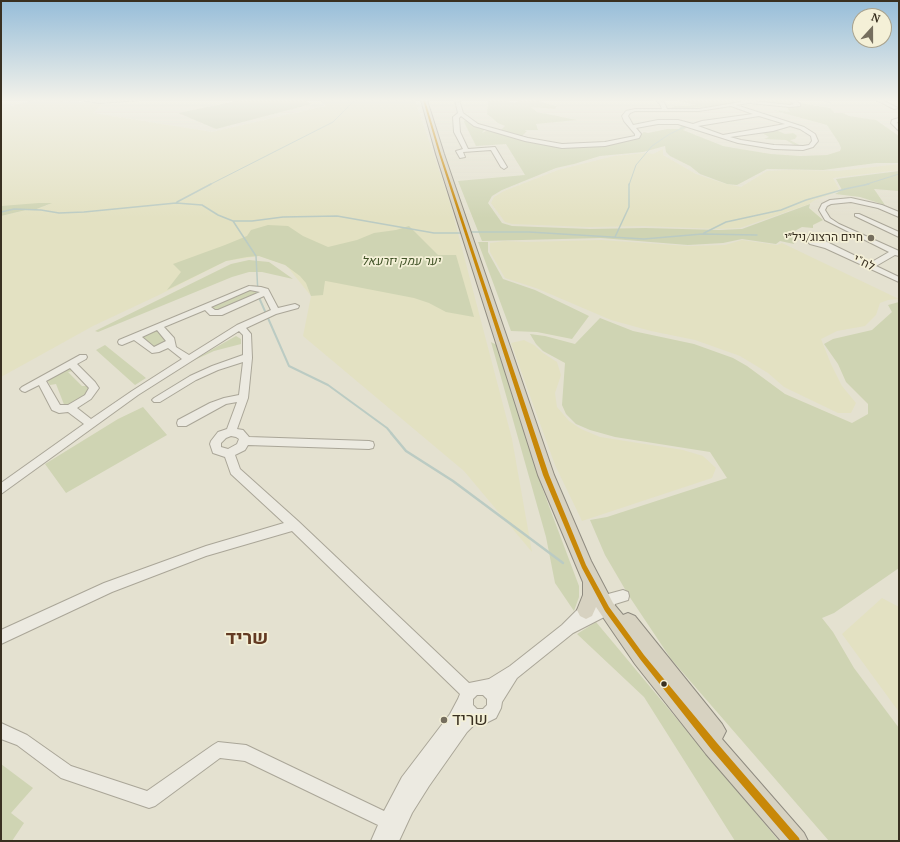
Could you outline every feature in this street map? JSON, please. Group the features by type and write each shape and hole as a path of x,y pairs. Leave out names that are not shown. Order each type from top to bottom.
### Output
{"highway":[{"path":"436,139 546,475 576,550 592,583 611,601"},
{"path":"546,475 611,601 624,633 665,686 797,841"},
{"path":"586,610 592,595 592,583"}],"street":[{"path":"461,139 466,150"},
{"path":"525,139 562,146 605,144 628,139"},
{"path":"731,139 748,144 803,148 814,143 816,139"},
{"path":"462,158 459,151 494,148 504,168"},
{"path":"897,253 837,225 827,219 822,210 824,205 830,202 851,200 880,206 899,215"},
{"path":"857,214 899,235"},
{"name":"לח\"י","path":"828,246 899,280"},
{"path":"870,266 897,253"},
{"path":"122,342 249,288 261,289 266,292 276,311"},
{"path":"205,306 213,313 219,313 266,292"},
{"path":"2,487 135,393 188,359 240,327 276,311 295,306"},
{"path":"158,326 170,338 172,348 188,359"},
{"path":"231,432 242,398 248,357 247,334 240,327"},
{"path":"135,336 152,350 156,350 170,343"},
{"path":"25,389 83,357"},
{"path":"157,400 193,378 248,357"},
{"path":"41,380 55,407 59,409 70,408 88,397 94,388 92,384 71,363"},
{"path":"182,423 213,406 242,398"},
{"path":"70,408 90,424"},
{"path":"231,432 239,433 244,438 244,441 241,447 228,453 217,450 215,444 219,437 231,432"},
{"path":"244,441 369,445"},
{"path":"228,453 235,471 294,525 467,697 468,711 476,717"},
{"path":"1,637 108,588 206,551 294,525"},
{"path":"379,841 408,783 455,719 467,697 475,687 492,685 515,671 566,630 586,610 611,601"},
{"path":"566,630 587,621 611,601"},
{"path":"390,841 406,807 423,780 462,727 469,720 476,717 480,718 492,711 494,701 515,671"},
{"path":"484,687 491,692 494,701"},
{"path":"1,731 22,740 67,772 149,800 218,750 246,753 388,821"}],"green space":[{"path":"1,139 428,139 449,199 512,439 532,552 464,471 303,336 311,296 286,265 259,256 226,261 93,326 1,377 1,216 26,210 34,210 50,204 1,206"},
{"path":"473,139 539,139 568,145 586,145 623,139 706,139 723,146 734,148 771,154 800,156 827,155 840,151 841,148 837,139 899,139 899,163 876,163 823,170 767,169 737,185 727,184 700,174 690,166 670,156 666,152 665,146 643,152 600,156 556,168 502,190 492,196 488,203 502,223 512,226 590,229 742,229 810,204 809,208 823,220 813,225 813,228 802,227 791,233 794,244 780,241 776,244 742,239 723,243 688,245 601,238 482,241 458,181 525,175 506,144 476,146"},
{"path":"770,139 794,139 790,140 801,146 796,146 786,140"},
{"path":"663,149 663,155 696,174 741,187 767,171 838,171 899,164 899,170 833,178 839,189 832,194 815,200 809,204 740,228 718,229 644,226 589,227 512,224 505,222 491,203 494,197 504,191 558,170 614,156 646,153 653,154"},
{"path":"899,171 899,191 874,189 885,205 860,197 835,194 842,190 836,179"},
{"path":"52,203 34,210 26,210 1,216 1,206"},
{"name":"יער עמק יזרעאל","path":"268,225 288,226 303,236 328,247 357,240 374,233 396,230 409,226 438,255 456,255 474,317 446,312 429,303 414,298 326,281 323,295 311,296 306,283 300,276 285,265 259,256 226,261 167,290 181,272 173,264 247,236 251,230"},
{"path":"601,240 688,246 725,245 742,240 777,245 782,243 899,299 888,300 880,303 876,315 865,326 837,331 821,339 842,386 856,403 851,413 838,413 784,387 768,373 740,356 695,340 651,331 611,320 536,288 505,278 490,252 490,243 505,241 526,242"},
{"path":"478,242 488,242 488,252 503,279 535,290 589,316 572,339 537,332 511,331"},
{"path":"249,260 269,262 293,279 262,272 249,272 232,277 98,332 95,331 231,264"},
{"path":"250,289 260,292 260,294 223,310 215,311 211,307"},
{"path":"899,302 899,568 834,613 822,618 833,632 854,668 899,728 899,841 829,841 671,659 629,596 605,555 590,520 607,517 727,478 710,452 615,437 590,430 576,424 566,414 562,405 565,363 543,351 536,344 530,334 545,336 575,344 600,318 633,331 694,344 733,358 747,366 785,394 852,423 868,414 868,404 846,382 838,364 824,344 833,339 872,330 892,312 888,305"},
{"path":"157,329 168,340 154,348 141,337"},
{"path":"236,336 241,339 241,344 214,351 188,363"},
{"path":"524,340 534,345 557,362 561,375 555,393 557,407 569,421 581,429 600,437 683,450 703,456 716,468 712,478 582,521 555,465 511,343"},
{"path":"491,342 497,345 543,490 579,586 579,597 574,611 555,583 546,537"},
{"path":"105,345 146,378 135,385 96,350"},
{"path":"70,368 73,371 68,372 82,386 90,386 88,393 65,407 56,384 50,385 47,380"},
{"path":"143,407 167,435 66,493 45,464 118,419"},
{"path":"882,598 899,607 899,712 842,634"},
{"path":"596,622 779,841 735,841 644,697 577,634"},
{"path":"1,764 33,788 11,813 24,823 12,841 1,841"}],"waterway":[{"path":"209,185 299,139"},
{"path":"629,185 636,165 652,146 662,139"},
{"path":"864,185 899,174"},
{"path":"177,202 211,184"},
{"path":"704,233 726,222 781,210 806,200 869,184"},
{"path":"615,237 629,207 629,185"},
{"path":"1,212 14,209 41,210 59,213 84,212 176,203 202,205 218,215 233,221"},
{"path":"233,221 252,221 283,217 337,216 434,233 462,233"},
{"path":"233,221 256,256 258,294"},
{"path":"469,232 529,232 644,239 702,234 757,235"},
{"path":"257,293 289,366 328,385 387,428 392,434"},
{"path":"391,433 406,451 453,481 563,563"}],"transit line":[{"path":"436,139 546,475 584,566 607,609 642,657 714,746 796,841"}],"place":[{"name":"חיים הרצוג/ניל״י","path":"871,238"},
{"name":"שריד","path":"444,720"}],"district":[{"name":"שריד","path":"247,639"}]}
